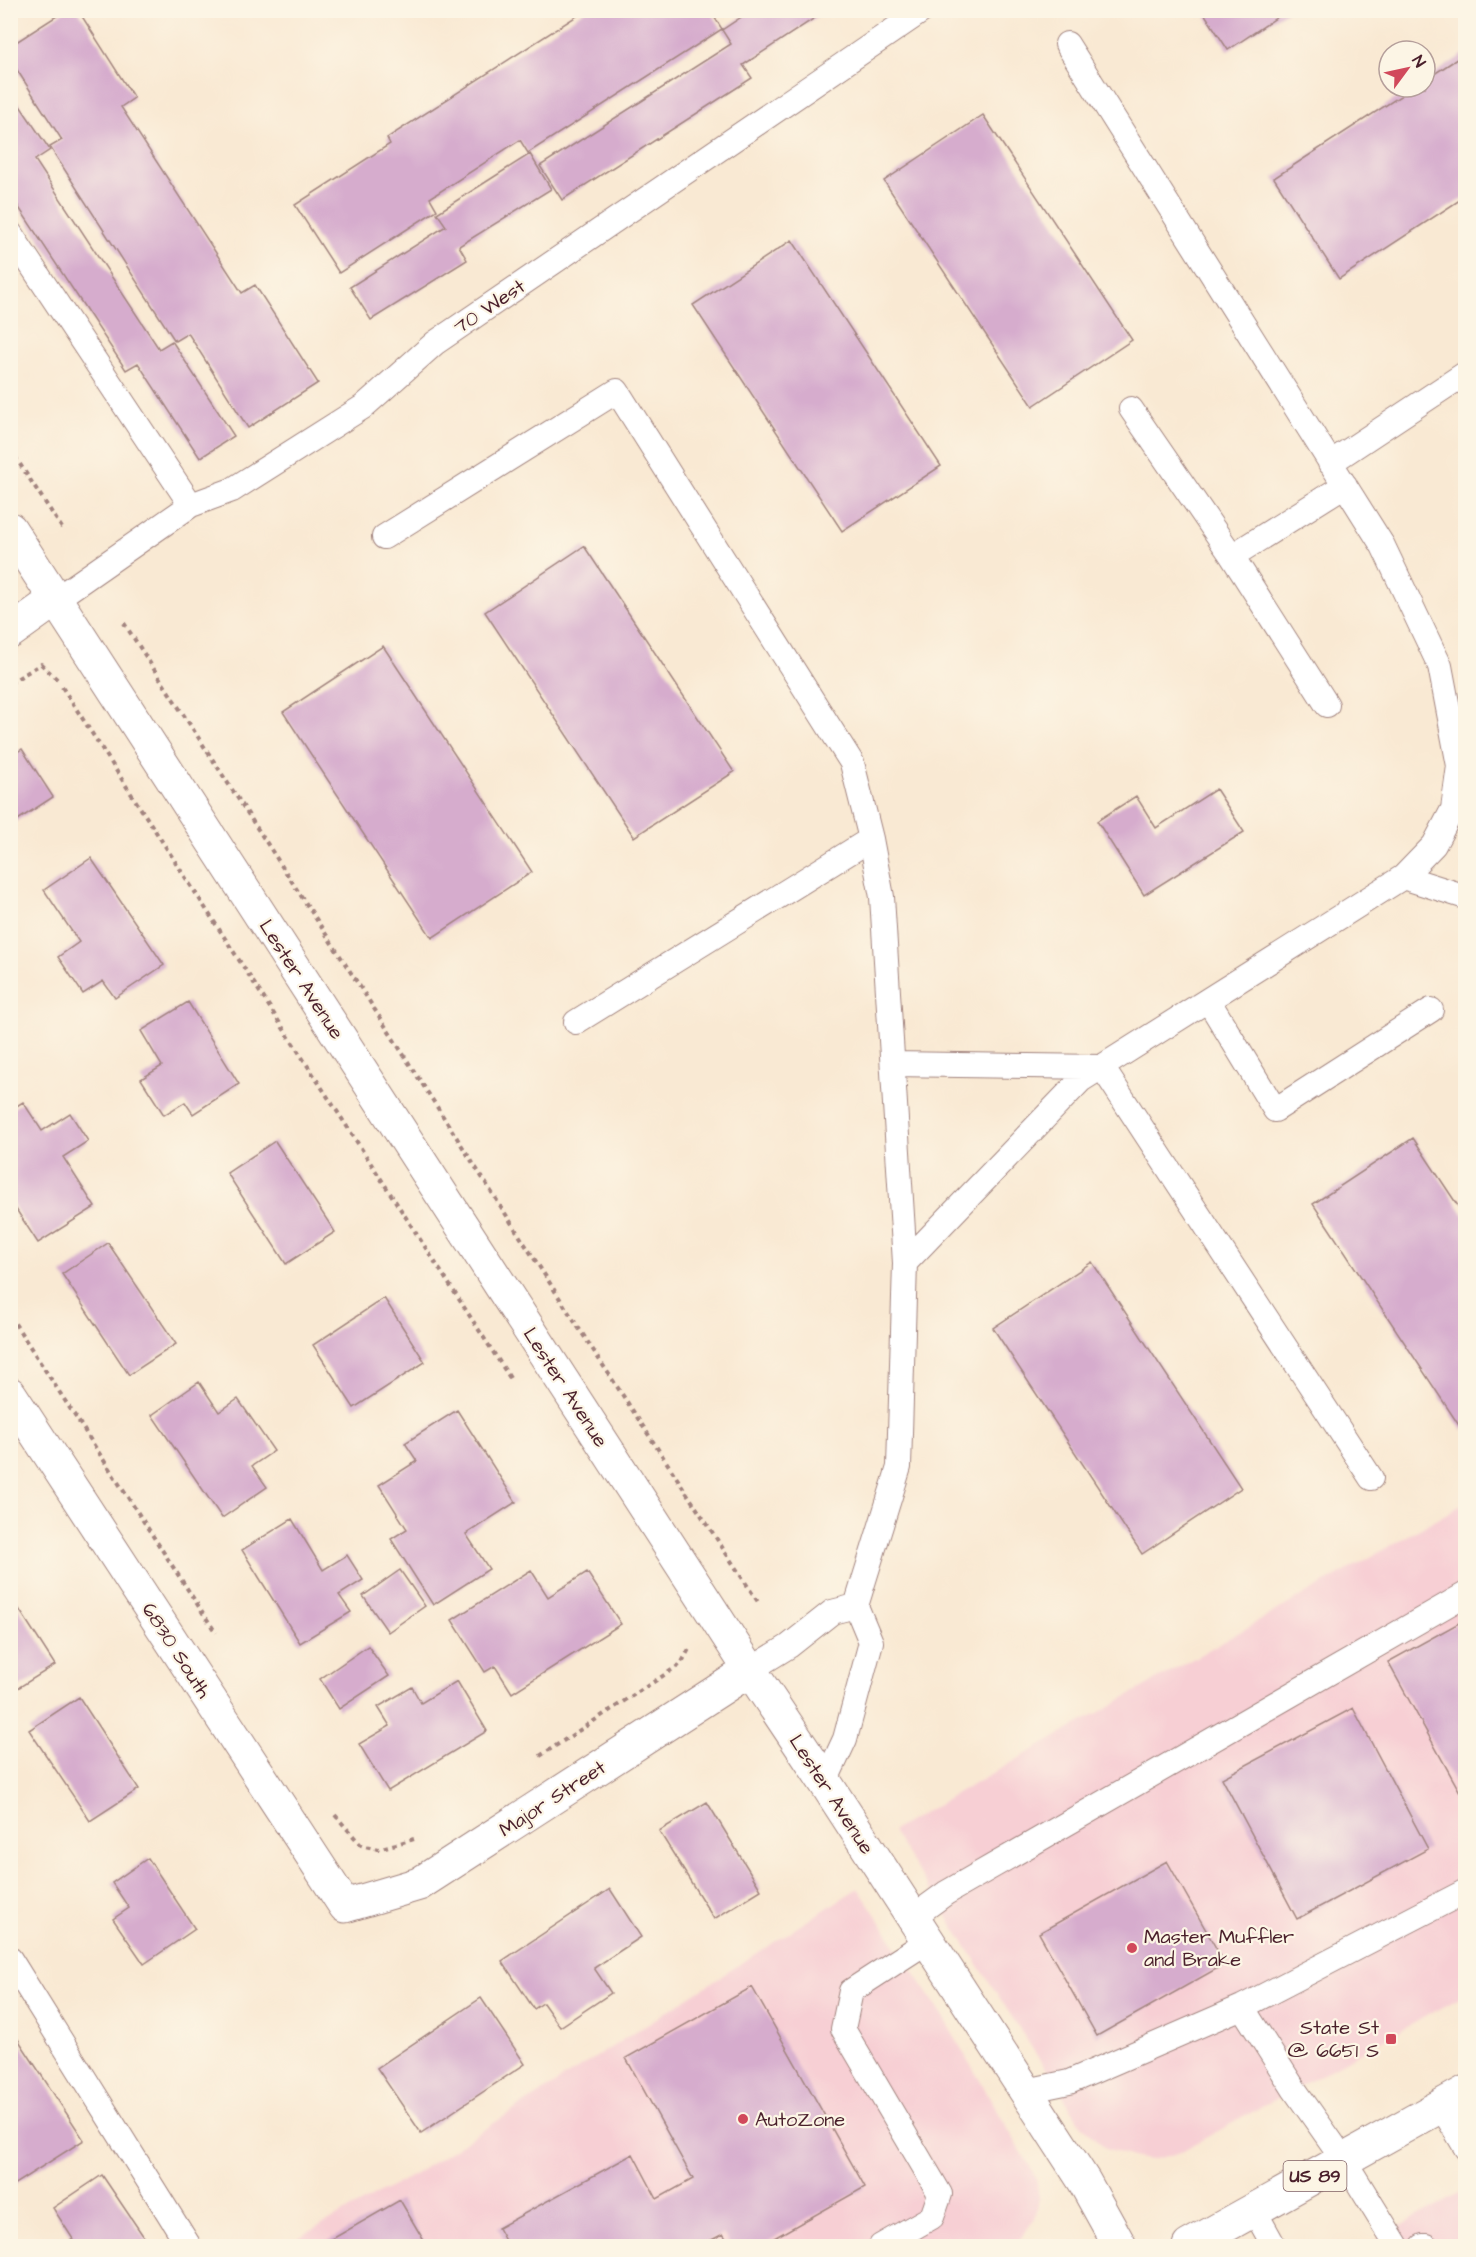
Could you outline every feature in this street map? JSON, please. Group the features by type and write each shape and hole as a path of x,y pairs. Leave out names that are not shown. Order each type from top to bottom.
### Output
{"street":[{"name":"Lester Avenue","path":"10,529 750,1670 1026,2091 1084,2181 1120,2247"},
{"path":"10,633 56,599"},
{"name":"6830 South","path":"10,1394 345,1906"},
{"name":"Major Street","path":"345,1906 418,1884 750,1670"},
{"name":"US 89","path":"1189,2247 1454,2099"}],"lane":[{"name":"70 West","path":"56,599 191,505 232,490 363,407 435,343 923,10"},
{"path":"905,1263 1081,1080 1403,877 1434,845 1453,809 1459,765 1440,666 1383,546 1067,44"},
{"path":"10,233 191,505"},
{"path":"1330,463 1466,373"},
{"path":"384,537 617,391 852,763 871,839 882,897 905,1263 899,1467 856,1606 871,1642 845,1739 825,1782"},
{"path":"1131,409 1232,556 1327,705"},
{"path":"1232,556 1345,485"},
{"path":"576,1022 871,839"},
{"path":"1403,877 1466,897"},
{"path":"1208,1000 1275,1110 1431,1010"},
{"path":"893,1064 1102,1067"},
{"path":"1102,1067 1371,1478"},
{"path":"881,2247 933,2217 940,2194 843,2029 851,1991 920,1929 946,1893 1466,1594"},
{"path":"750,1670 789,1646 832,1612 856,1606"},
{"path":"1026,2091 1069,2082 1242,2007 1466,1891"},
{"path":"10,1959 189,2247"},
{"path":"1242,2007 1294,2089 1344,2160 1397,2247"},
{"path":"1454,2099 1466,2148"},
{"path":"1254,2210 1274,2247"}],"path":[{"path":"10,449 62,528"},
{"path":"124,624 456,1135 578,1328 760,1605"},
{"path":"10,683 41,664 56,677 513,1382"},
{"path":"10,1316 220,1639"},
{"path":"532,1761 681,1664 689,1650 683,1640"},
{"path":"329,1806 361,1845 378,1849 412,1840 423,1833"}],"shaded area":[{"path":"1465,1503 1465,1995 1178,2153 1151,2160 1136,2158 1106,2148 1081,2124 892,1831"},
{"path":"858,1888 939,2010 1036,2177 1039,2199 1035,2218 1021,2238 1010,2246 283,2246 415,2174"},
{"path":"1465,2190 1465,2246 1363,2246"}],"building":[{"path":"66,10 78,10 134,98 121,107 242,293 255,285 318,383 248,428 188,333 175,341 50,147 62,140 10,59 10,46"},
{"path":"586,10 721,10 713,15 722,29 528,153 520,140 430,198 437,210 339,273 295,205 390,144 387,138"},
{"path":"752,10 827,10 743,65 752,78 562,200 540,166 731,44 722,30"},
{"path":"1202,10 1288,10 1228,50"},
{"path":"1466,53 1466,196 1339,279 1274,178 1396,99 1437,99 1437,72"},
{"path":"10,91 50,150 35,160 159,349 172,341 234,436 200,458 138,363 126,370 10,194 10,176 16,172 10,164"},
{"path":"983,115 1132,340 1033,406 884,181"},
{"path":"530,154 551,189 459,246 467,260 371,320 350,287 446,226 437,213"},
{"path":"792,240 941,466 842,531 693,305"},
{"path":"584,546 734,772 634,837 485,612"},
{"path":"383,646 532,872 432,938 283,712"},
{"path":"22,749 53,797 10,825 10,757"},
{"path":"1216,789 1244,832 1144,895 1097,821 1136,796 1156,828"},
{"path":"91,858 164,965 115,998 103,981 83,994 58,957 79,942 44,890"},
{"path":"188,1002 239,1084 193,1114 185,1102 164,1115 141,1079 162,1066 141,1031"},
{"path":"23,1102 42,1131 70,1113 88,1141 63,1157 95,1207 38,1243 10,1200 10,1110"},
{"path":"1413,1138 1466,1218 1466,1427 1462,1430 1313,1204"},
{"path":"275,1141 335,1232 286,1264 227,1173"},
{"path":"108,1243 176,1344 129,1375 62,1274"},
{"path":"1092,1262 1241,1488 1142,1554 993,1328"},
{"path":"384,1298 425,1362 354,1408 313,1345"},
{"path":"199,1382 219,1412 238,1399 274,1451 252,1466 267,1487 222,1518 152,1415"},
{"path":"457,1410 516,1502 466,1534 489,1569 433,1605 391,1539 407,1529 379,1485 417,1461 405,1443"},
{"path":"292,1519 323,1570 347,1555 363,1580 339,1595 351,1612 300,1643 242,1550"},
{"path":"400,1570 425,1606 388,1632 363,1596"},
{"path":"531,1570 548,1597 587,1572 621,1624 512,1693 495,1666 485,1672 452,1620"},
{"path":"10,1595 55,1665 10,1693"},
{"path":"1466,1619 1466,1803 1388,1662"},
{"path":"368,1646 389,1676 339,1709 320,1679"},
{"path":"457,1681 487,1731 388,1791 359,1744 390,1726 378,1707 412,1687 421,1703"},
{"path":"79,1697 139,1789 90,1821 29,1730"},
{"path":"1353,1708 1428,1849 1297,1919 1222,1778"},
{"path":"707,1802 761,1890 714,1919 659,1831"},
{"path":"148,1858 195,1929 144,1964 113,1919 129,1908 112,1883"},
{"name":"Master Muffler and Brake","path":"1167,1861 1225,1964 1097,2036 1039,1933"},
{"path":"610,1889 641,1937 594,1968 611,1993 560,2027 543,2003 534,2009 502,1961"},
{"name":"AutoZone","path":"752,1987 865,2187 760,2246 731,2246 723,2234 700,2246 508,2246 498,2228 633,2154 657,2199 693,2179 626,2058"},
{"path":"481,1998 525,2064 421,2133 377,2068"},
{"path":"10,2027 84,2140 10,2187"},
{"path":"102,2175 150,2246 63,2246 73,2239 53,2208"},
{"path":"400,2200 427,2246 320,2246"}],"place":[{"name":"Master Muffler and Brake","path":"1132,1948"},
{"name":"State St @ 6651 S","path":"1391,2039"},
{"name":"AutoZone","path":"743,2119"}]}
